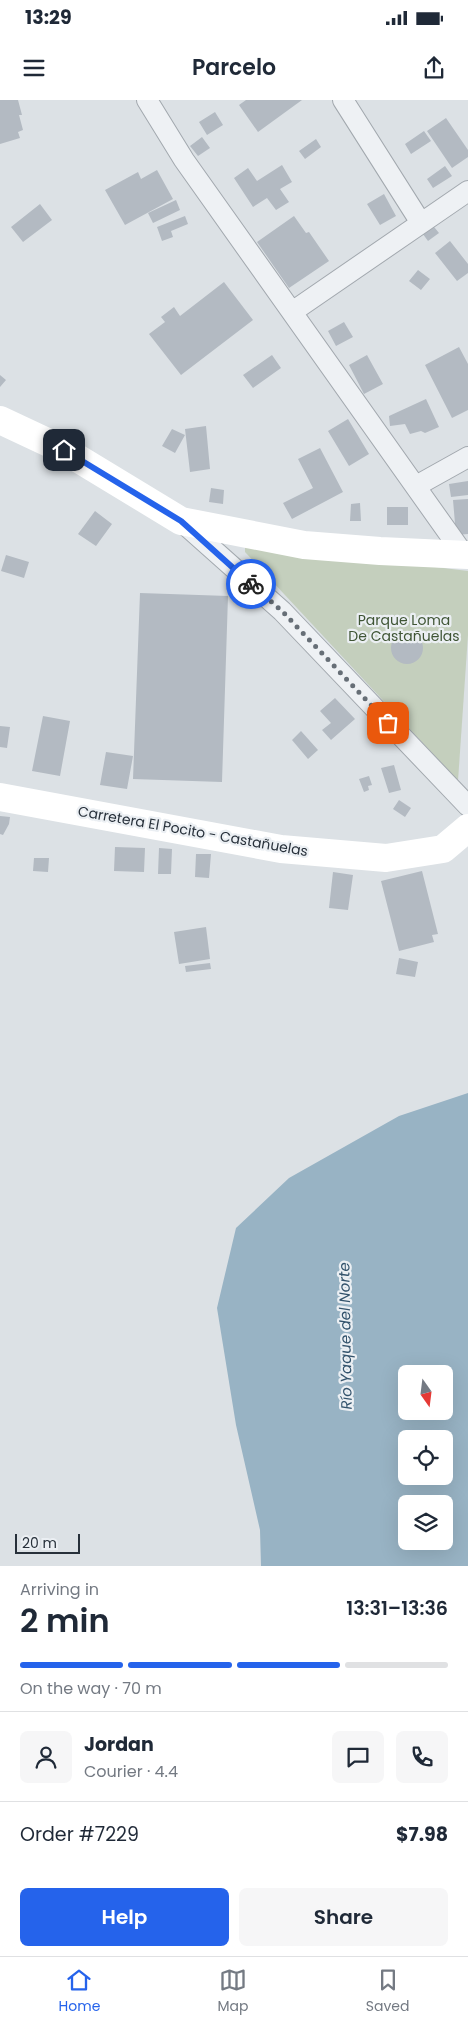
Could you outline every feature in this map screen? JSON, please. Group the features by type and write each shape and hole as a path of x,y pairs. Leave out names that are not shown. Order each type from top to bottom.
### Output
{"main road":[{"path":"0,420 64,450 181,521 304,545 466,555"},
{"name":"Carretera El Pocito - Castañuelas","path":"0,797 281,849 386,858 443,849 468,828"}],"street":[{"path":"147,100 184,160 466,555"},
{"path":"343,100 422,223"},
{"path":"292,312 468,191"},
{"path":"416,486 468,457"},
{"path":"181,521 282,611 468,806"}],"green space":[{"name":"Parque Loma De Castañuelas","path":"253,545 468,571 468,635 458,781 245,552 245,546"}],"water":[{"name":"Río Yaque del Norte","path":"468,1093 468,1566 261,1566 260,1530 236,1425 217,1308 236,1228 289,1178 399,1116"}],"building":[{"path":"0,100 18,100 23,130 18,132 20,138 0,144"},
{"path":"246,100 302,100 258,132 239,105"},
{"path":"215,112 223,125 207,135 199,122"},
{"path":"446,118 468,150 468,157 452,168 427,131"},
{"path":"424,131 431,141 411,154 405,144"},
{"path":"202,137 210,148 198,156 190,146"},
{"path":"316,139 321,147 305,159 299,151"},
{"path":"282,165 292,182 280,189 289,202 276,210 267,198 253,207 234,178 248,168 257,181"},
{"path":"445,166 452,176 433,188 427,179"},
{"path":"157,170 173,199 125,225 105,190 138,172 141,179"},
{"path":"384,194 396,216 380,225 367,204"},
{"path":"176,200 180,210 153,223 148,213"},
{"path":"40,204 52,220 23,242 11,227"},
{"path":"185,216 188,224 171,231 173,237 162,241 157,227"},
{"path":"294,216 306,233 309,232 329,261 289,288 257,242"},
{"path":"430,222 439,233 428,241 420,230"},
{"path":"450,241 468,264 468,273 457,281 435,253"},
{"path":"418,270 430,279 421,290 409,281"},
{"path":"224,282 253,320 181,375 149,334 165,322 161,317 174,307 180,316"},
{"path":"344,322 353,337 336,346 328,331"},
{"path":"459,347 468,364 468,410 452,418 425,365"},
{"path":"272,355 281,368 253,388 243,375"},
{"path":"367,355 383,384 364,394 349,365"},
{"path":"0,375 6,380 0,387"},
{"path":"426,399 439,427 425,433 421,431 410,434 405,424 390,426 389,416"},
{"path":"348,419 369,454 349,466 328,431"},
{"path":"206,426 210,469 190,472 185,429"},
{"path":"172,429 185,435 175,453 162,446"},
{"path":"320,448 343,492 292,519 283,503 313,488 298,459"},
{"path":"468,481 468,495 451,497 449,484"},
{"path":"211,488 224,490 223,504 209,502"},
{"path":"468,499 468,534 456,535 453,500"},
{"path":"360,503 361,521 350,521 351,504"},
{"path":"387,507 408,507 408,525 387,525"},
{"path":"95,511 112,524 96,546 78,534"},
{"path":"6,555 29,562 24,578 1,571"},
{"path":"140,593 228,596 222,782 133,779"},
{"path":"407,632 419,636 423,648 419,660 407,664 395,660 391,648 395,636"},
{"path":"335,698 355,719 331,740 322,730 331,723 320,711"},
{"path":"43,716 70,721 60,776 32,771"},
{"path":"0,726 10,727 7,748 0,747"},
{"path":"301,731 318,750 308,759 292,740"},
{"path":"106,752 133,756 127,789 100,785"},
{"path":"394,765 401,790 389,793 381,768"},
{"path":"369,776 372,785 368,786 369,790 364,792 359,779"},
{"path":"399,800 411,808 405,817 393,809"},
{"path":"0,816 10,817 9,824 3,835 0,834"},
{"path":"115,847 145,848 144,872 114,871"},
{"path":"159,848 172,849 171,874 158,874"},
{"path":"196,854 211,854 209,878 195,877"},
{"path":"34,858 49,858 48,872 33,871"},
{"path":"422,871 438,934 432,935 434,942 399,951 381,881"},
{"path":"333,872 353,875 348,910 329,908"},
{"path":"206,927 210,959 179,964 174,932"},
{"path":"399,958 418,962 415,977 396,974"},
{"path":"210,963 211,969 186,972 185,966"}],"way so far":[{"path":"251,584 282,611 388,723"}],"route":[{"path":"64,450 181,521 251,584"}]}
